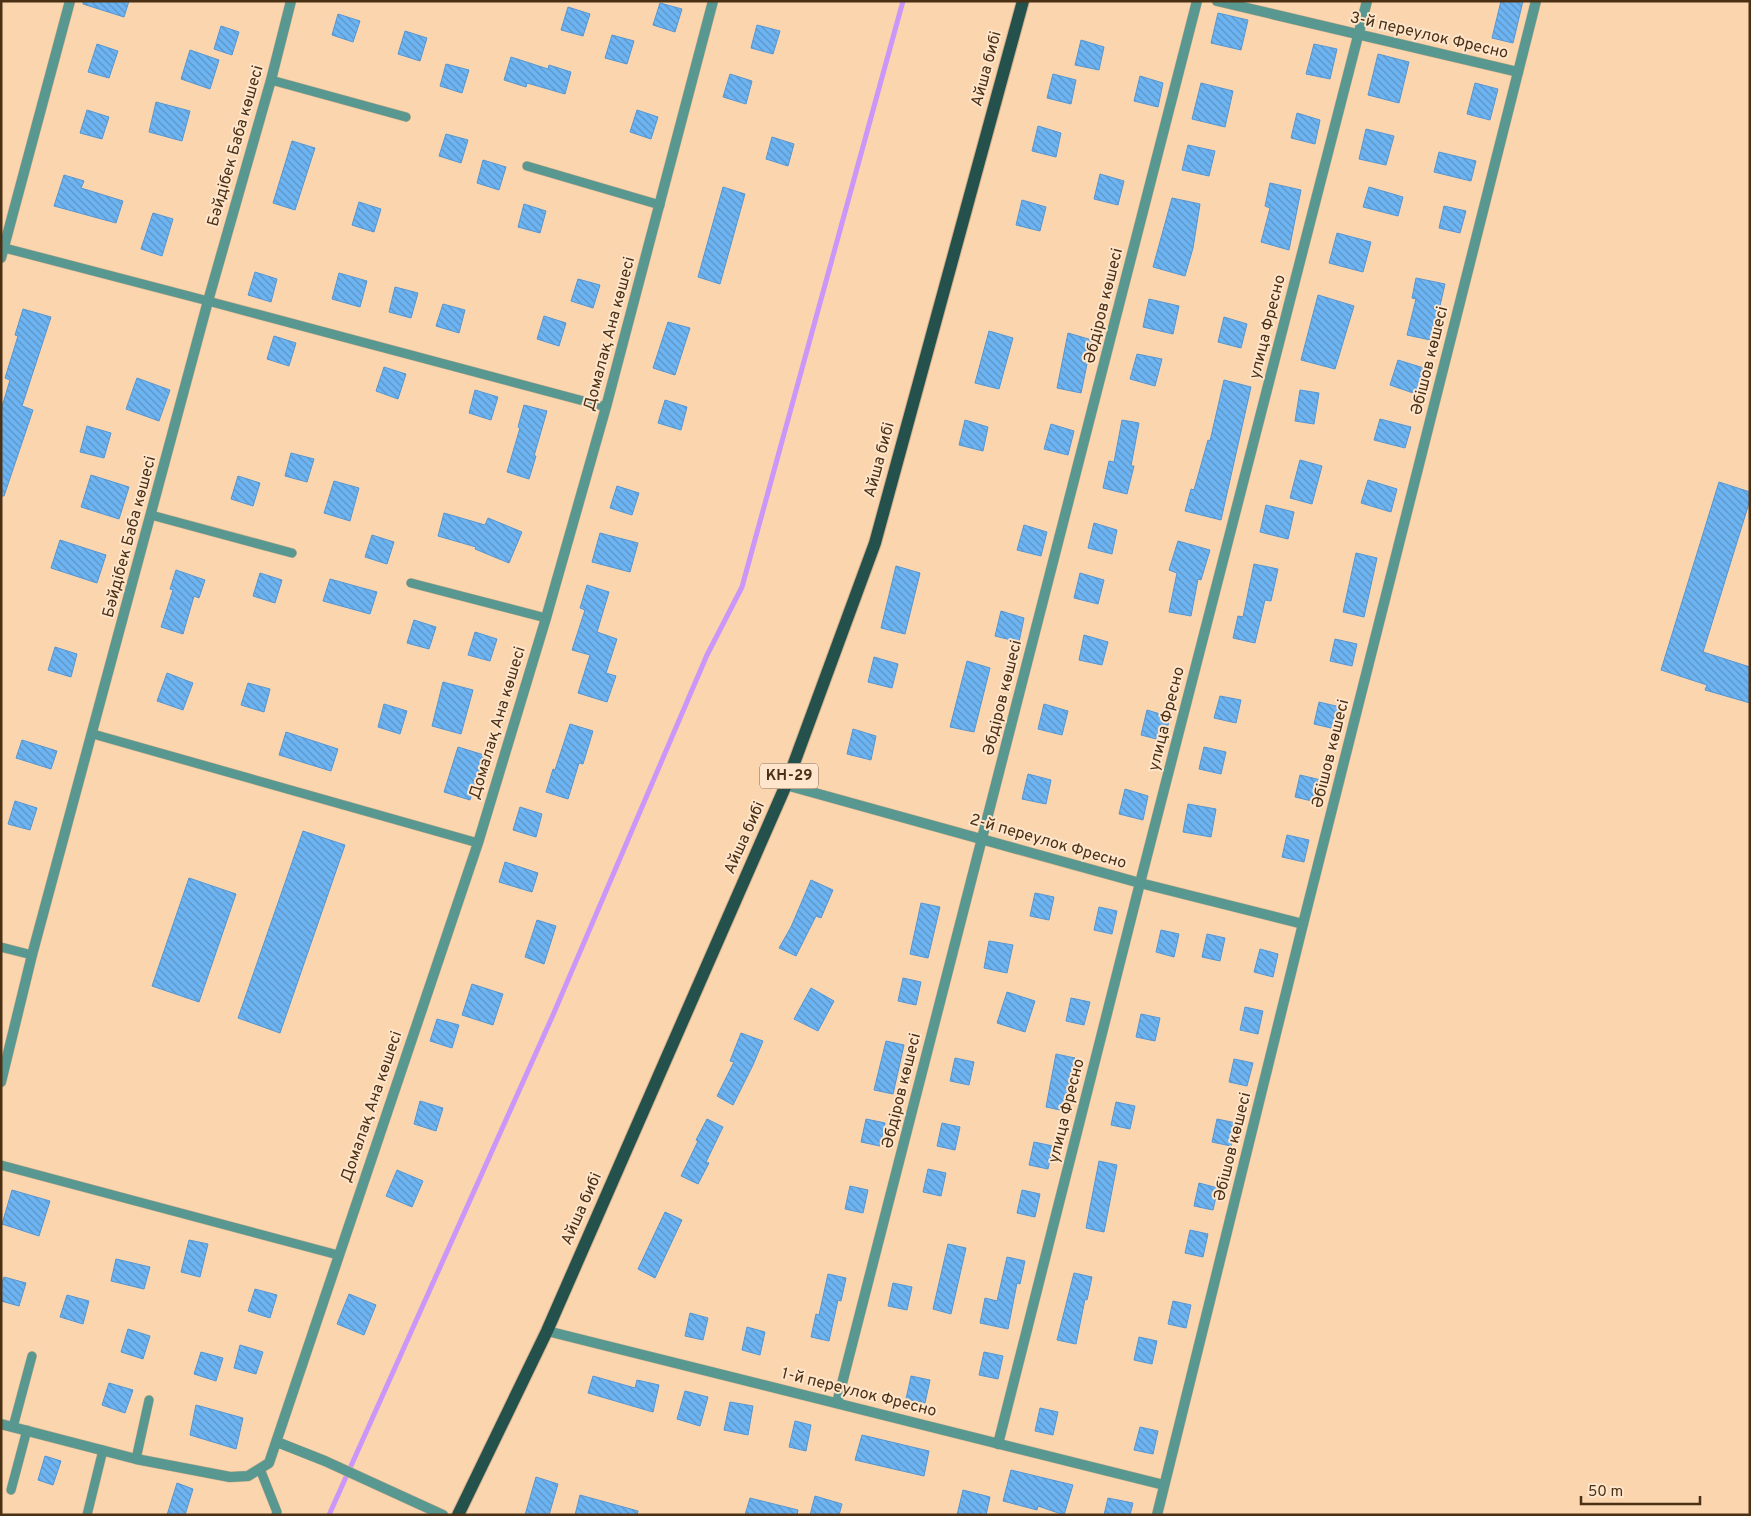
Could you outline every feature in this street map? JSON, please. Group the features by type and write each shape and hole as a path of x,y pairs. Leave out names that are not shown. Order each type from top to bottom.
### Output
{"main road":[{"name":"Айша бибі","path":"458,1515 546,1331 786,785 875,543 1023,1"}],"street":[{"path":"2,251 70,1"},
{"name":"Бәйдібек Баба көшесі","path":"1,1082 32,955 291,1"},
{"name":"Домалақ Ана көшесі","path":"260,1470 269,1463 277,1442 338,1255 478,843 546,618 606,407 713,1"},
{"name":"Әбдіров көшесі","path":"837,1403 1197,1"},
{"name":"3-й переулок Фресно","path":"1217,1 1518,72"},
{"name":"улица Фресно","path":"998,1444 1367,1"},
{"name":"Әбішов көшесі","path":"1157,1515 1536,1"},
{"name":"2-й переулок Фресно","path":"786,785 1140,883 1304,924"},
{"name":"1-й переулок Фресно","path":"546,1331 1164,1485"},
{"path":"1,1424 136,1459 230,1477 248,1476 260,1470"},
{"path":"277,1442 325,1461 443,1515"}],"lane":[{"path":"271,80 406,117"},
{"path":"527,166 660,205"},
{"path":"2,251 208,301 606,407"},
{"path":"151,515 292,553"},
{"path":"411,583 546,618"},
{"path":"93,734 478,843"},
{"path":"1,947 32,955"},
{"path":"1,1165 338,1255"},
{"path":"13,1427 32,1356"},
{"path":"136,1459 149,1400"},
{"path":"11,1490 27,1430"},
{"path":"87,1515 103,1450"},
{"path":"260,1470 277,1512 276,1515"}],"building":[{"path":"83,1 129,1 124,17 83,4"},
{"path":"1501,1 1523,1 1513,43 1492,38"},
{"path":"660,3 682,9 675,32 653,25"},
{"path":"568,7 590,14 583,36 561,30"},
{"path":"1218,13 1248,20 1241,50 1211,43"},
{"path":"338,14 360,21 353,42 332,35"},
{"path":"757,25 780,31 773,54 751,48"},
{"path":"221,26 239,32 232,55 214,49"},
{"path":"405,31 427,38 420,61 398,54"},
{"path":"612,35 634,41 627,64 605,58"},
{"path":"1081,40 1104,47 1099,70 1075,65"},
{"path":"97,44 118,51 109,78 88,72"},
{"path":"1314,44 1337,49 1330,79 1306,74"},
{"path":"190,50 219,60 210,89 181,79"},
{"path":"1378,54 1409,62 1399,103 1368,95"},
{"path":"511,57 548,69 549,65 571,72 565,94 527,83 526,87 504,80"},
{"path":"446,64 469,70 462,93 440,86"},
{"path":"730,74 752,81 746,104 723,97"},
{"path":"1053,74 1076,80 1071,104 1047,98"},
{"path":"1140,76 1163,83 1158,107 1134,101"},
{"path":"1201,83 1233,91 1225,127 1192,119"},
{"path":"1475,83 1498,89 1490,120 1467,114"},
{"path":"156,102 190,111 182,141 149,132"},
{"path":"87,110 109,117 102,139 80,133"},
{"path":"637,110 658,117 651,139 630,132"},
{"path":"1297,113 1320,120 1315,144 1291,138"},
{"path":"1038,126 1061,133 1056,157 1032,151"},
{"path":"1366,129 1394,136 1386,165 1359,159"},
{"path":"446,134 468,140 461,163 439,156"},
{"path":"772,137 794,144 788,166 766,159"},
{"path":"292,141 315,148 295,210 273,203"},
{"path":"1188,145 1215,151 1209,176 1182,170"},
{"path":"1439,152 1476,161 1471,181 1434,172"},
{"path":"483,160 506,167 499,190 477,183"},
{"path":"1100,174 1124,181 1118,205 1094,199"},
{"path":"64,175 84,181 81,188 123,201 116,223 54,206"},
{"path":"1270,183 1301,190 1289,250 1261,242 1270,208 1265,206"},
{"path":"723,187 745,194 720,284 698,277"},
{"path":"1369,187 1403,197 1398,216 1363,207"},
{"path":"1172,198 1200,204 1193,248 1185,276 1153,267"},
{"path":"1022,200 1046,207 1040,231 1016,225"},
{"path":"359,202 381,209 374,232 352,225"},
{"path":"524,204 546,211 540,233 518,227"},
{"path":"1444,206 1466,211 1460,233 1439,228"},
{"path":"153,213 173,219 162,256 141,249"},
{"path":"1337,233 1371,242 1363,272 1329,263"},
{"path":"255,272 277,279 271,302 248,295"},
{"path":"339,273 367,281 360,307 332,299"},
{"path":"1416,278 1445,284 1439,310 1442,311 1435,341 1407,335 1416,299 1412,298"},
{"path":"578,279 600,285 593,308 571,301"},
{"path":"395,287 418,293 411,318 389,312"},
{"path":"1318,295 1354,306 1335,369 1301,360"},
{"path":"1149,299 1179,306 1173,334 1143,327"},
{"path":"443,304 465,310 459,333 436,326"},
{"path":"23,309 51,317 22,406 33,410 4,496 1,496 1,410 10,380 5,378 18,336 15,335"},
{"path":"544,316 566,323 559,346 537,339"},
{"path":"1224,317 1247,324 1241,348 1218,342"},
{"path":"668,322 690,328 675,375 653,368"},
{"path":"989,331 1013,338 999,389 975,383"},
{"path":"1068,333 1092,340 1081,393 1057,388"},
{"path":"274,336 296,343 289,366 267,359"},
{"path":"1137,354 1162,359 1155,386 1130,379"},
{"path":"1398,360 1427,369 1419,395 1390,385"},
{"path":"384,367 406,374 398,399 376,391"},
{"path":"137,378 170,390 159,421 126,409"},
{"path":"1224,380 1251,387 1221,520 1185,511 1191,489 1194,490 1208,440 1210,441"},
{"path":"475,390 498,397 491,420 469,413"},
{"path":"1300,390 1319,393 1314,424 1295,421"},
{"path":"665,400 687,407 681,430 658,423"},
{"path":"524,405 547,411 529,479 507,472 520,428 518,427"},
{"path":"1380,419 1411,427 1405,448 1374,440"},
{"path":"965,420 988,427 983,451 959,445"},
{"path":"1122,420 1139,423 1131,466 1134,466 1127,494 1103,488 1109,461 1114,462"},
{"path":"1051,424 1074,431 1068,455 1044,449"},
{"path":"87,426 111,433 104,458 80,452"},
{"path":"291,453 314,459 307,482 285,476"},
{"path":"1300,460 1322,466 1312,504 1290,498"},
{"path":"91,475 129,487 119,519 81,507"},
{"path":"238,476 260,483 253,506 231,499"},
{"path":"1368,480 1397,489 1391,512 1361,503"},
{"path":"334,481 359,488 350,521 324,513"},
{"path":"1719,482 1750,492 1750,500 1703,652 1750,667 1750,703 1705,690 1707,685 1661,670"},
{"path":"617,486 639,493 632,515 610,508"},
{"path":"1266,505 1294,512 1288,539 1260,532"},
{"path":"444,513 485,525 488,518 522,532 509,563 475,549 476,547 438,536"},
{"path":"1094,523 1117,530 1112,554 1088,548"},
{"path":"1024,525 1047,532 1041,556 1017,550"},
{"path":"600,533 638,543 630,572 592,562"},
{"path":"372,535 394,542 387,564 365,557"},
{"path":"60,540 106,555 97,583 51,568"},
{"path":"1178,541 1210,550 1201,580 1198,579 1191,616 1169,612 1177,573 1169,570"},
{"path":"1356,553 1377,558 1364,617 1343,612"},
{"path":"1254,564 1278,569 1271,601 1265,600 1255,643 1233,638 1238,616 1243,617"},
{"path":"896,566 920,573 905,634 881,628"},
{"path":"176,570 205,580 199,598 194,596 183,634 161,627 173,590 170,589"},
{"path":"260,573 282,580 275,603 253,596"},
{"path":"1080,573 1104,580 1098,604 1074,598"},
{"path":"330,579 377,592 370,614 323,601"},
{"path":"587,585 609,592 597,632 617,639 606,673 616,676 607,702 578,693 590,655 572,650 585,610 580,608"},
{"path":"1001,611 1024,618 1019,642 995,636"},
{"path":"414,620 436,627 429,649 407,643"},
{"path":"475,632 497,639 490,661 468,655"},
{"path":"1084,635 1108,642 1102,665 1079,660"},
{"path":"1335,639 1357,644 1352,666 1330,661"},
{"path":"55,647 77,654 71,677 48,670"},
{"path":"874,657 898,664 892,688 868,682"},
{"path":"967,661 990,668 974,732 950,727"},
{"path":"167,673 193,683 183,710 157,701"},
{"path":"443,682 473,690 461,734 432,726"},
{"path":"248,683 270,689 264,712 241,705"},
{"path":"1220,696 1241,700 1236,723 1214,718"},
{"path":"1319,702 1340,707 1335,729 1314,724"},
{"path":"384,704 407,711 400,734 378,727"},
{"path":"1044,704 1068,711 1062,735 1038,729"},
{"path":"1147,710 1170,717 1164,741 1141,735"},
{"path":"570,724 593,731 583,764 579,763 568,799 546,792"},
{"path":"853,729 876,736 871,760 847,754"},
{"path":"286,732 338,749 331,771 279,755"},
{"path":"22,740 57,751 51,769 16,758"},
{"path":"458,747 484,755 470,800 444,792"},
{"path":"1204,747 1226,752 1221,774 1199,769"},
{"path":"1028,774 1051,780 1046,804 1022,799"},
{"path":"1300,775 1321,780 1316,802 1295,797"},
{"path":"1125,789 1148,796 1143,820 1119,814"},
{"path":"15,801 37,808 30,830 8,824"},
{"path":"1188,804 1216,809 1211,837 1183,832"},
{"path":"520,807 542,814 536,837 513,830"},
{"path":"303,831 345,845 280,1033 238,1018"},
{"path":"1287,835 1309,840 1304,862 1282,857"},
{"path":"505,862 538,873 532,892 499,882"},
{"path":"189,878 236,894 199,1002 152,986"},
{"path":"811,880 833,890 821,918 816,916 796,956 779,948 791,927"},
{"path":"1035,893 1054,897 1049,920 1030,916"},
{"path":"921,903 940,907 928,958 910,954"},
{"path":"1099,907 1117,911 1112,934 1094,930"},
{"path":"537,920 556,926 544,964 525,957"},
{"path":"1161,930 1179,934 1174,957 1156,952"},
{"path":"1207,934 1225,938 1220,961 1202,957"},
{"path":"989,941 1013,945 1007,973 984,968"},
{"path":"1260,949 1278,954 1273,977 1254,972"},
{"path":"903,978 921,982 916,1005 898,1001"},
{"path":"472,984 503,994 493,1025 462,1015"},
{"path":"811,988 834,1001 818,1031 794,1019"},
{"path":"1007,992 1035,1001 1025,1032 997,1023"},
{"path":"1071,998 1090,1002 1084,1025 1066,1021"},
{"path":"1245,1007 1263,1011 1258,1034 1240,1030"},
{"path":"1141,1014 1160,1018 1155,1041 1136,1037"},
{"path":"437,1019 459,1025 452,1048 430,1041"},
{"path":"741,1033 763,1041 733,1105 717,1096 734,1062 730,1061"},
{"path":"886,1041 904,1045 893,1094 874,1090"},
{"path":"1056,1054 1075,1058 1065,1111 1046,1107"},
{"path":"955,1058 974,1062 969,1085 950,1081"},
{"path":"1234,1059 1253,1063 1247,1086 1229,1082"},
{"path":"420,1101 443,1108 436,1131 414,1124"},
{"path":"1116,1102 1135,1106 1130,1129 1111,1125"},
{"path":"707,1119 723,1127 706,1162 709,1163 698,1184 681,1176"},
{"path":"866,1119 885,1123 880,1146 861,1142"},
{"path":"1217,1119 1236,1123 1231,1146 1212,1142"},
{"path":"942,1123 960,1127 955,1150 937,1146"},
{"path":"1034,1142 1053,1146 1048,1169 1029,1165"},
{"path":"1099,1161 1117,1165 1104,1232 1086,1228"},
{"path":"928,1169 946,1173 941,1196 923,1192"},
{"path":"397,1170 423,1181 412,1207 386,1196"},
{"path":"1199,1183 1218,1188 1213,1210 1194,1206"},
{"path":"850,1186 868,1190 863,1213 845,1209"},
{"path":"12,1190 50,1201 39,1236 2,1224"},
{"path":"1022,1190 1040,1194 1035,1217 1017,1213"},
{"path":"665,1212 682,1220 655,1278 638,1269"},
{"path":"1190,1230 1208,1234 1203,1257 1185,1253"},
{"path":"189,1240 208,1244 200,1277 181,1272"},
{"path":"948,1244 966,1248 951,1314 933,1309"},
{"path":"1007,1257 1025,1261 1020,1284 1017,1283 1008,1329 980,1323 985,1298 997,1301"},
{"path":"116,1259 150,1267 144,1289 111,1281"},
{"path":"1074,1273 1092,1277 1087,1300 1085,1299 1076,1344 1057,1340"},
{"path":"828,1274 846,1278 841,1301 838,1300 829,1341 811,1337 816,1314 819,1315"},
{"path":"4,1277 26,1283 19,1306 1,1301 1,1284"},
{"path":"893,1283 912,1287 907,1310 888,1306"},
{"path":"255,1289 277,1295 270,1318 248,1311"},
{"path":"349,1294 376,1305 364,1335 337,1324"},
{"path":"67,1295 89,1301 83,1324 60,1317"},
{"path":"1173,1301 1191,1305 1186,1328 1168,1324"},
{"path":"690,1313 708,1318 703,1340 685,1336"},
{"path":"747,1327 765,1332 760,1355 742,1350"},
{"path":"128,1329 150,1336 143,1359 121,1352"},
{"path":"1139,1337 1157,1341 1152,1364 1134,1360"},
{"path":"240,1345 263,1352 256,1374 234,1368"},
{"path":"201,1352 223,1358 216,1381 194,1374"},
{"path":"984,1352 1003,1356 998,1379 979,1375"},
{"path":"593,1376 635,1388 637,1380 659,1385 653,1412 588,1393"},
{"path":"911,1376 930,1380 925,1403 906,1399"},
{"path":"109,1383 133,1390 125,1413 102,1405"},
{"path":"685,1391 708,1397 700,1426 677,1419"},
{"path":"730,1402 753,1406 748,1435 724,1430"},
{"path":"196,1405 243,1418 236,1449 190,1435"},
{"path":"1040,1408 1058,1412 1053,1435 1035,1431"},
{"path":"795,1421 811,1425 806,1451 789,1447"},
{"path":"1140,1427 1158,1431 1153,1454 1134,1450"},
{"path":"862,1435 929,1451 924,1476 855,1460"},
{"path":"45,1456 61,1461 53,1485 38,1480"},
{"path":"1011,1470 1073,1485 1064,1515 1038,1506 1037,1510 1003,1501"},
{"path":"536,1477 558,1484 549,1515 525,1515"},
{"path":"177,1483 193,1489 185,1515 167,1515"},
{"path":"963,1490 990,1497 986,1515 957,1515"},
{"path":"580,1495 638,1511 637,1515 575,1515"},
{"path":"815,1496 842,1504 839,1515 810,1515"},
{"path":"750,1498 798,1510 797,1515 745,1515"},
{"path":"1108,1498 1133,1503 1130,1515 1104,1515"}],"waterway":[{"path":"329,1515 553,1015 707,655 742,587 903,1"}]}
